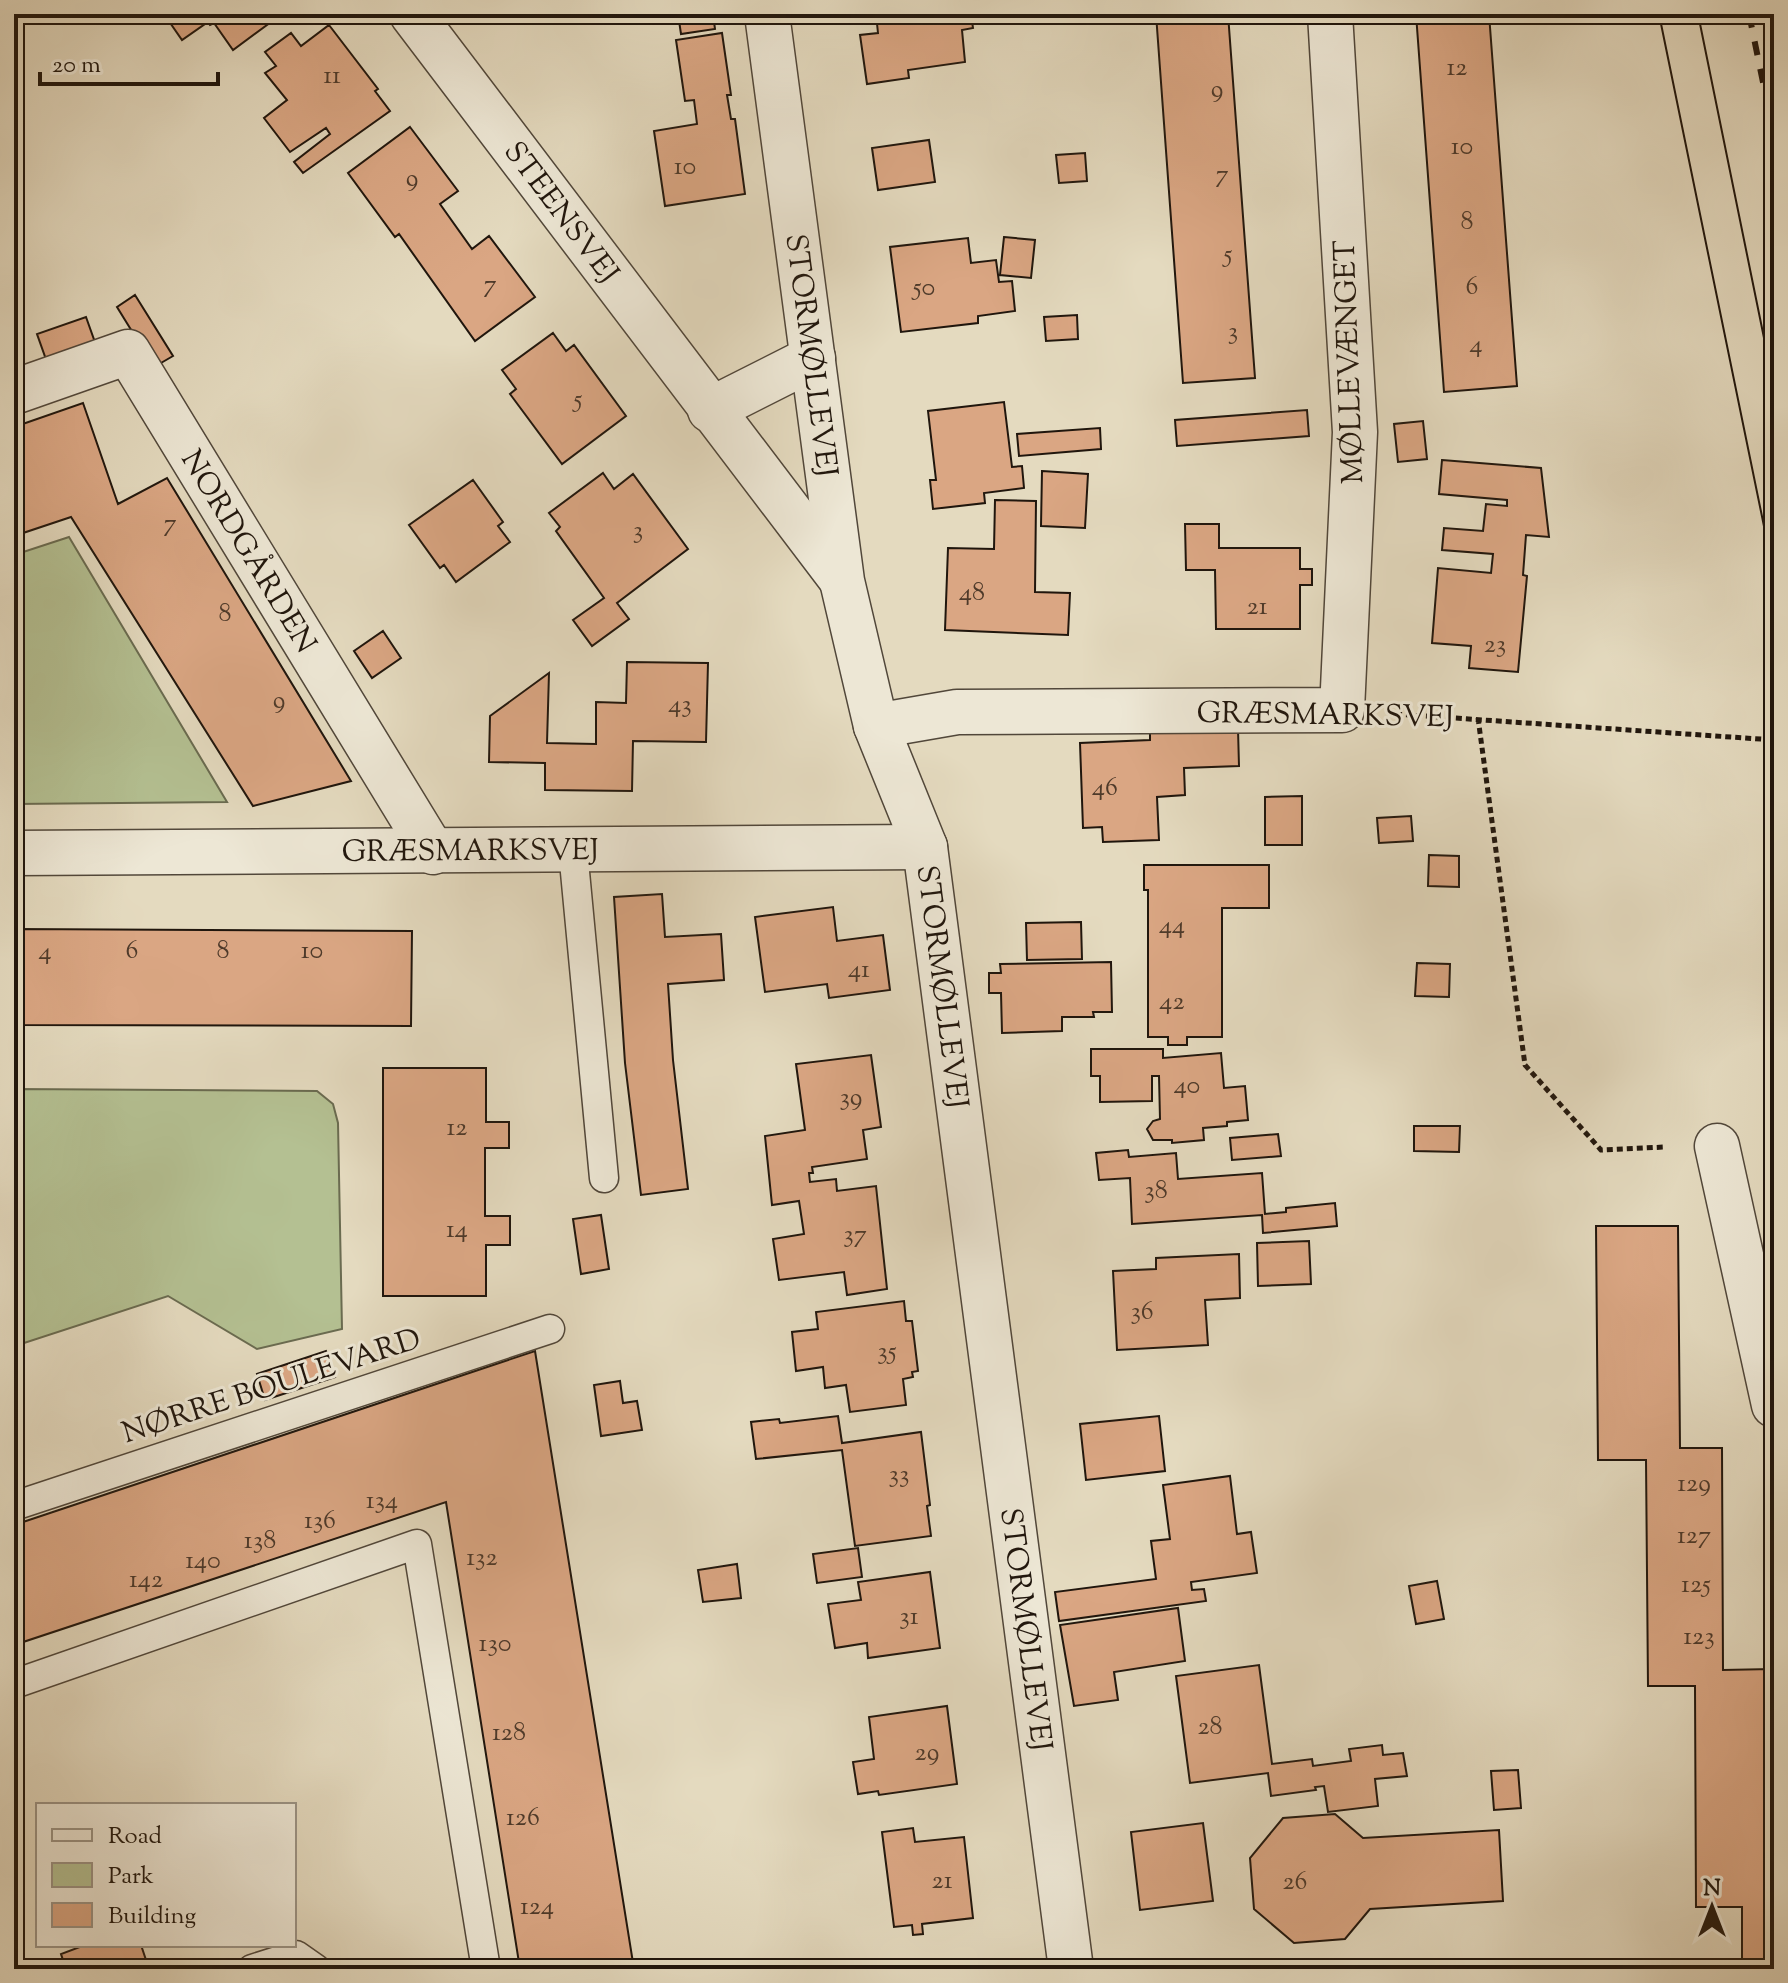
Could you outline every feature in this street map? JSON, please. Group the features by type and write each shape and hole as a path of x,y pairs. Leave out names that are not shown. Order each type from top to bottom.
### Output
{"street":[{"name":"STEENSVEJ","path":"412,14 842,581"},
{"name":"STORMØLLEVEJ","path":"767,14 842,581 876,726 925,847 1071,1969"},
{"name":"MØLLEVÆNGET","path":"1330,14 1355,432 1342,710"},
{"name":"NORDGÅRDEN","path":"14,392 128,352 433,852"},
{"path":"710,410 813,358"},
{"name":"GRÆSMARKSVEJ","path":"876,726 957,712 1342,710"},
{"name":"GRÆSMARKSVEJ","path":"14,853 925,847"},
{"path":"1717,1146 1774,1405"}],"lane":[{"path":"573,851 604,1178"},
{"name":"NØRRE BOULEVARD","path":"14,1506 550,1329"},
{"path":"14,1684 417,1544 486,1969"},
{"path":"252,1969 296,1955 316,1969"}],"path":[{"name":"GRÆSMARKSVEJ","path":"1342,710 1774,740"},
{"path":"1478,718 1525,1065 1601,1150 1717,1146"}],"green space":[{"path":"69,537 227,802 14,804 14,555"},
{"path":"14,1089 317,1091 333,1104 338,1123 342,1329 257,1349 168,1296 18,1345 14,1334"}],"building":[{"path":"164,14 282,14 233,50 214,23 210,25 208,22 182,40"},
{"path":"678,14 713,14 715,29 681,34"},
{"path":"876,14 971,14 973,28 962,30 965,62 908,70 909,78 867,84 860,35 878,33"},
{"path":"1065,14 1093,14 1093,19 1065,21"},
{"path":"1156,14 1228,14 1255,378 1183,383"},
{"path":"1416,14 1489,14 1517,386 1444,392"},
{"path":"329,25 378,89 375,91 390,111 303,173 294,162 330,134 326,128 290,152 264,118 287,100 265,73 276,66 265,52 291,33 301,46"},
{"path":"722,33 731,95 727,95 731,119 735,119 745,194 665,206 654,131 697,124 694,100 685,101 676,40"},
{"path":"410,127 458,191 440,204 472,249 489,236 535,297 475,341 399,234 395,237 348,173"},
{"path":"929,140 935,182 878,190 872,148"},
{"path":"1085,153 1087,181 1059,183 1056,155"},
{"path":"1004,237 1035,240 1031,278 1000,275"},
{"path":"968,238 971,263 996,260 999,282 1012,281 1015,311 978,316 978,323 901,332 890,247"},
{"path":"135,295 173,356 154,367 117,307"},
{"path":"1077,315 1078,339 1046,341 1044,317"},
{"path":"86,317 97,348 48,365 37,334"},
{"path":"553,333 566,351 574,345 626,416 562,464 510,394 516,389 502,370"},
{"path":"1004,402 1012,467 1022,466 1024,488 984,493 985,503 933,509 930,480 936,480 928,411"},
{"path":"83,403 118,504 167,478 351,781 253,806 71,517 14,536 14,427"},
{"path":"1307,410 1309,436 1177,446 1175,420"},
{"path":"1423,421 1427,459 1398,462 1394,424"},
{"path":"1100,428 1101,449 1019,456 1017,434"},
{"path":"1442,460 1541,468 1549,537 1526,535 1523,575 1527,576 1518,672 1469,668 1471,646 1432,643 1438,568 1491,573 1493,554 1442,550 1444,528 1483,531 1486,504 1507,506 1507,500 1439,494"},
{"path":"1042,471 1088,474 1085,528 1041,526"},
{"path":"603,473 614,489 633,474 688,549 617,603 629,619 592,646 573,620 604,598 556,531 560,527 549,513"},
{"path":"473,480 503,522 498,526 510,542 456,582 444,565 440,568 409,525"},
{"path":"995,500 1036,501 1035,592 1070,593 1068,635 945,630 948,548 994,549"},
{"path":"1185,524 1219,524 1219,548 1300,548 1300,569 1312,569 1312,585 1300,585 1300,629 1216,629 1215,570 1186,570"},
{"path":"383,631 401,658 372,678 354,651"},
{"path":"627,662 708,663 706,742 633,741 632,791 545,790 545,763 489,762 490,716 549,673 547,743 596,744 596,702 626,703"},
{"path":"1238,729 1239,766 1184,768 1185,795 1157,797 1159,840 1103,842 1102,827 1083,828 1080,743 1150,740 1150,732"},
{"path":"1302,796 1302,845 1265,845 1265,797"},
{"path":"1411,816 1413,841 1379,843 1377,818"},
{"path":"1429,855 1459,856 1459,887 1428,886"},
{"path":"1144,865 1269,865 1269,908 1222,908 1222,1037 1187,1037 1187,1045 1168,1045 1168,1037 1148,1037 1148,890 1144,890"},
{"path":"662,894 665,937 721,934 724,980 668,984 673,1060 688,1189 641,1195 625,1063 614,897"},
{"path":"833,907 837,941 883,935 890,990 829,998 827,984 765,992 755,917"},
{"path":"1081,922 1082,959 1027,960 1026,923"},
{"path":"14,929 412,931 411,1026 14,1025"},
{"path":"1111,962 1112,1012 1093,1012 1094,1017 1062,1017 1062,1031 1002,1033 1001,993 989,993 989,973 1001,973 1000,964"},
{"path":"1417,963 1450,964 1449,997 1415,996"},
{"path":"1091,1049 1163,1049 1163,1058 1221,1053 1224,1088 1245,1086 1248,1120 1203,1128 1204,1140 1172,1143 1172,1140 1153,1140 1147,1129 1153,1121 1160,1119 1159,1076 1152,1076 1152,1101 1100,1102 1100,1076 1091,1076"},
{"path":"871,1055 881,1127 863,1130 867,1159 812,1167 813,1173 809,1173 810,1182 836,1179 837,1191 876,1186 887,1289 847,1295 844,1272 779,1280 773,1239 804,1234 799,1201 772,1205 765,1136 805,1130 796,1064"},
{"path":"383,1068 486,1068 486,1122 509,1122 509,1148 485,1148 485,1216 510,1216 510,1245 486,1245 486,1296 383,1296"},
{"path":"1414,1126 1460,1126 1459,1152 1414,1151"},
{"path":"1278,1134 1281,1156 1232,1160 1230,1138"},
{"path":"1128,1150 1129,1157 1176,1153 1178,1179 1262,1173 1265,1214 1286,1212 1286,1208 1335,1203 1337,1226 1263,1233 1262,1215 1132,1224 1130,1178 1099,1180 1096,1153"},
{"path":"601,1215 609,1269 581,1274 573,1219"},
{"path":"1596,1226 1678,1226 1680,1448 1722,1448 1723,1670 1772,1669 1774,1969 1742,1969 1742,1907 1696,1907 1695,1686 1648,1686 1646,1460 1598,1460"},
{"path":"1309,1241 1311,1284 1258,1286 1257,1243"},
{"path":"1239,1254 1240,1298 1205,1300 1208,1345 1117,1350 1113,1271 1156,1269 1156,1258"},
{"path":"904,1301 906,1321 912,1321 918,1371 912,1372 913,1377 903,1379 906,1405 850,1412 846,1385 825,1388 823,1367 796,1371 792,1332 818,1329 816,1312"},
{"path":"326,1351 335,1377 265,1400 257,1374"},
{"path":"535,1351 634,1969 520,1969 446,1502 14,1645 14,1525"},
{"path":"620,1381 623,1403 637,1401 642,1430 601,1436 594,1385"},
{"path":"838,1416 842,1443 921,1432 931,1536 855,1546 842,1450 756,1459 751,1422 779,1419 780,1423"},
{"path":"1159,1416 1165,1471 1086,1480 1080,1424"},
{"path":"1230,1476 1237,1534 1251,1532 1257,1573 1191,1582 1192,1590 1204,1589 1206,1601 1059,1621 1055,1592 1156,1579 1151,1541 1170,1539 1163,1485"},
{"path":"858,1548 862,1577 817,1583 813,1554"},
{"path":"737,1564 741,1598 703,1602 698,1570"},
{"path":"930,1572 940,1648 868,1658 867,1643 835,1648 828,1604 861,1600 858,1582"},
{"path":"1437,1581 1444,1619 1416,1624 1409,1586"},
{"path":"1178,1608 1185,1661 1114,1672 1118,1700 1074,1706 1060,1625"},
{"path":"1259,1665 1272,1764 1312,1759 1313,1766 1351,1761 1349,1749 1382,1745 1383,1755 1403,1753 1407,1776 1375,1779 1378,1806 1328,1812 1324,1786 1315,1787 1316,1790 1271,1796 1268,1773 1190,1783 1176,1676"},
{"path":"947,1706 957,1784 879,1795 878,1791 858,1794 853,1762 874,1759 869,1717"},
{"path":"1518,1770 1521,1808 1494,1810 1491,1771"},
{"path":"1335,1814 1363,1838 1499,1830 1503,1901 1370,1909 1345,1939 1294,1943 1254,1909 1250,1858 1283,1818"},
{"path":"1203,1823 1213,1901 1140,1910 1131,1832"},
{"path":"913,1828 915,1842 964,1837 973,1918 922,1924 923,1934 913,1935 912,1925 894,1927 882,1832"},
{"path":"80,1947 142,1947 149,1969 66,1969 61,1954"}],"tram line":[{"path":"1659,14 1774,575"},
{"path":"1698,14 1774,387"}],"railway":[{"path":"1749,14 1774,136"}]}
